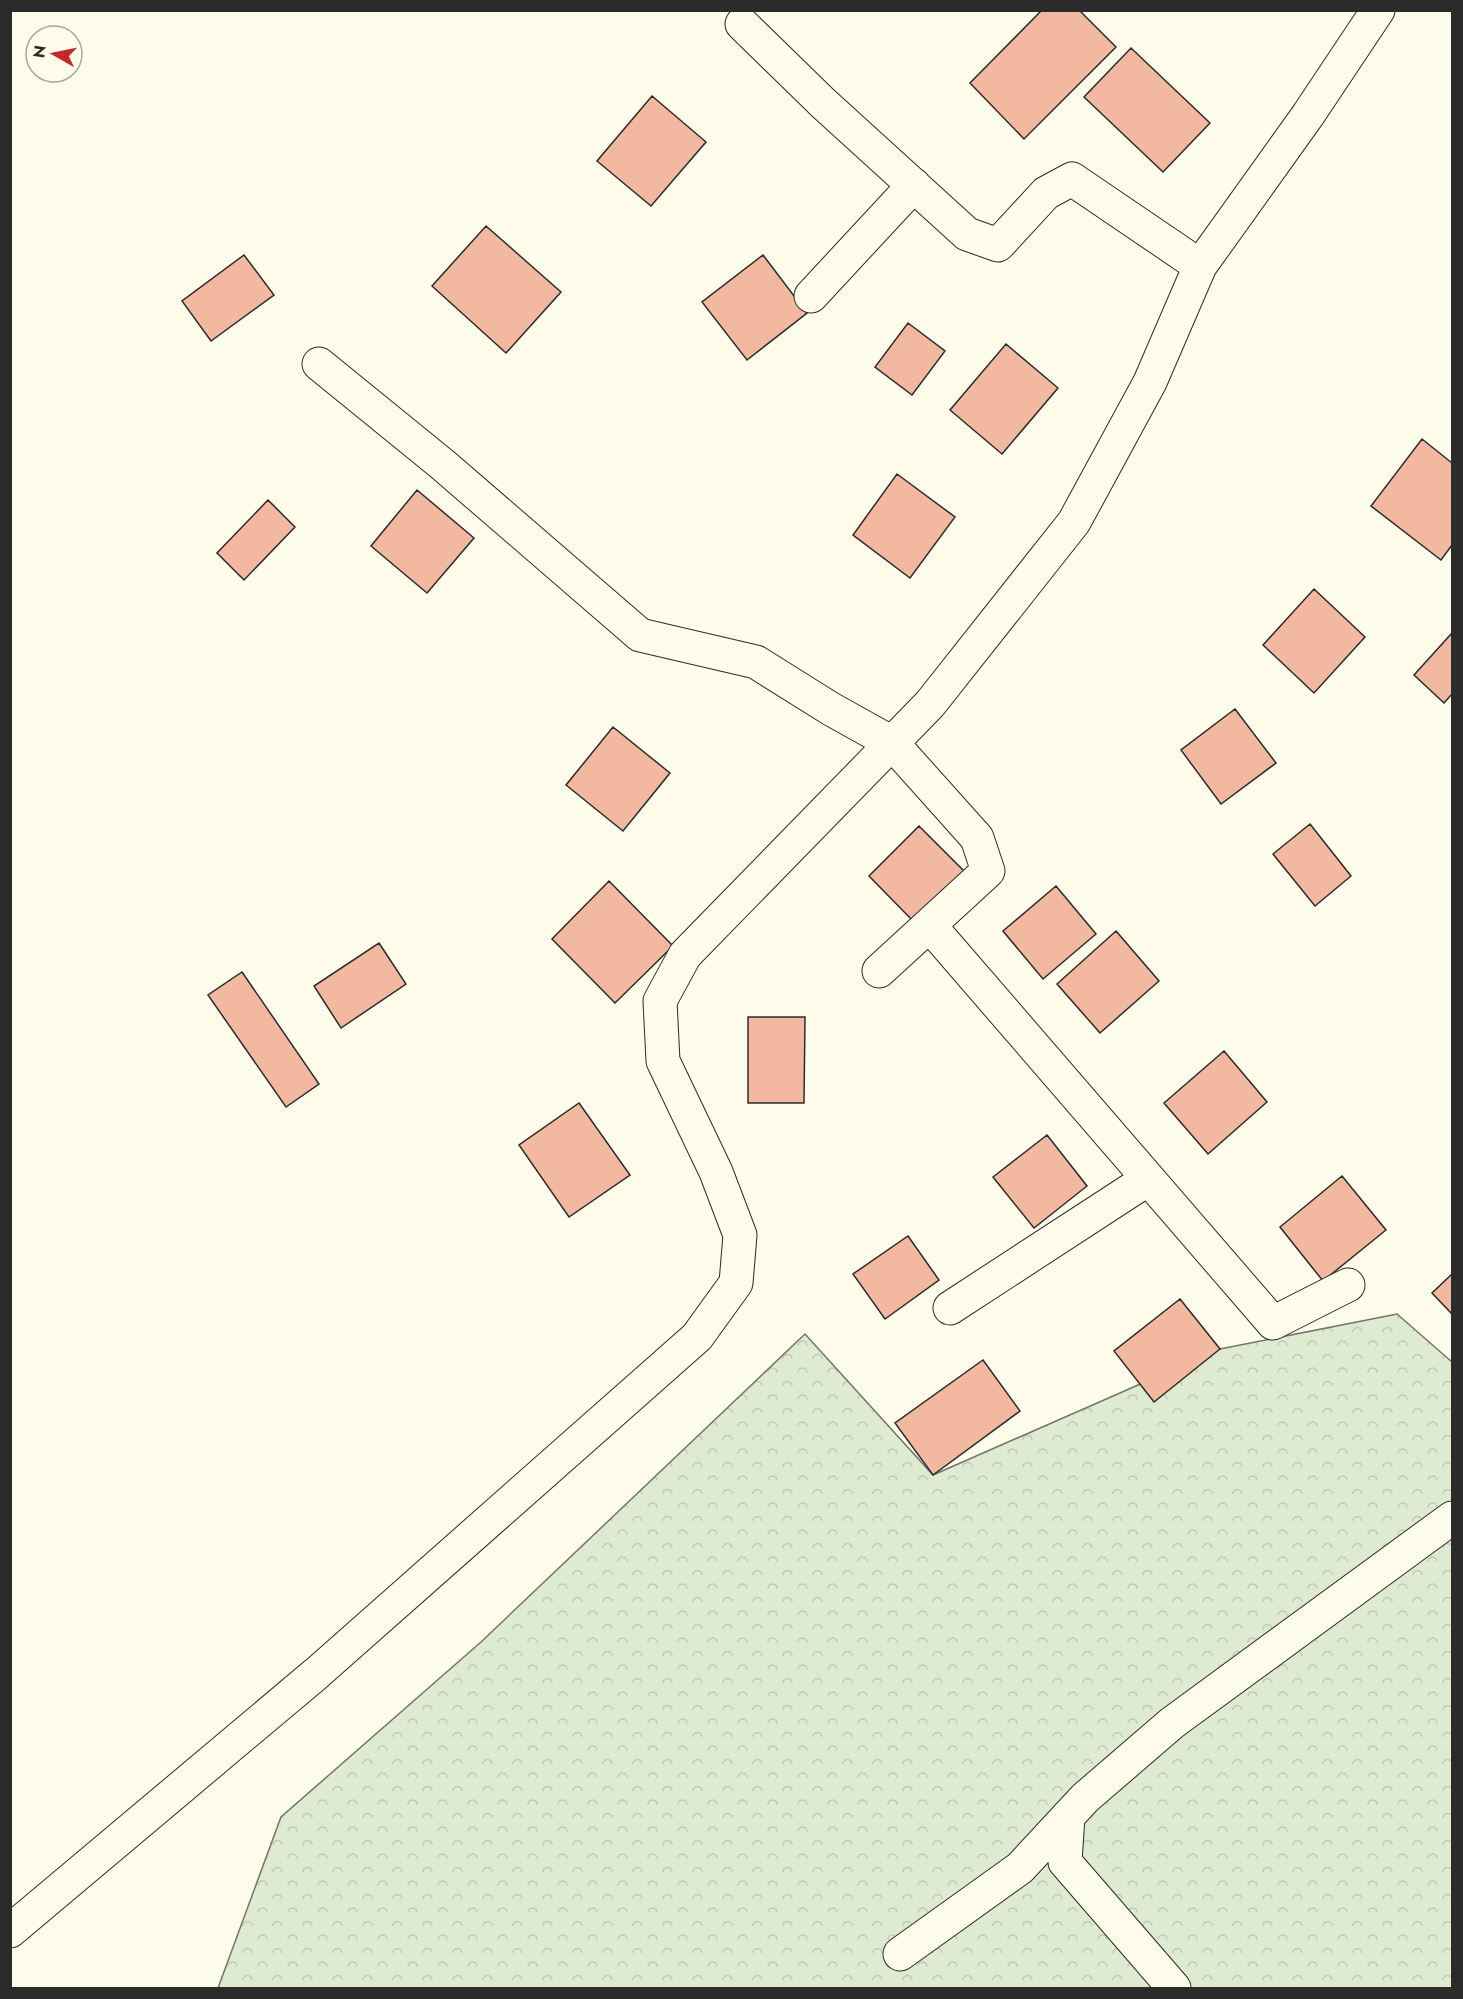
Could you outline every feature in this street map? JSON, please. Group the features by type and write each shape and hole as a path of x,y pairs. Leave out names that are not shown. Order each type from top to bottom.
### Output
{"street":[{"path":"10,1931 317,1673 697,1337 736,1283 740,1235 716,1172 663,1061 660,1001 685,955 930,704 1074,522 1150,382 1200,266 1308,115 1378,10"},
{"path":"742,24 823,103 967,234 998,245 1046,193 1072,178 1200,266"},
{"path":"811,296 914,185"},
{"path":"319,364 442,464 640,635 756,662 831,709 892,743 977,838 988,871 879,971"},
{"path":"930,926 1273,1323 1348,1285"},
{"path":"950,1308 1148,1179"},
{"path":"900,1954 1020,1868 1085,1798 1172,1723 1452,1518"},
{"path":"1068,1816 1065,1862 1174,1989"}],"green space":[{"path":"1397,1314 1452,1362 1452,1988 218,1988 281,1817 481,1642 805,1334 933,1475 1220,1349"}],"building":[{"path":"1042,10 1079,10 1116,47 1024,139 970,83"},
{"path":"1131,48 1210,123 1163,172 1084,97"},
{"path":"652,96 706,142 651,206 597,161"},
{"path":"486,226 561,292 506,353 432,286"},
{"path":"244,255 274,295 211,341 182,301"},
{"path":"763,255 807,313 747,360 702,302"},
{"path":"908,323 945,351 912,395 875,367"},
{"path":"1006,344 1058,388 1002,454 950,410"},
{"path":"1422,439 1452,463 1452,545 1441,560 1371,506"},
{"path":"897,474 955,517 910,578 853,535"},
{"path":"417,490 474,538 427,593 371,546"},
{"path":"268,500 295,527 244,580 217,553"},
{"path":"1314,589 1365,637 1314,693 1263,645"},
{"path":"1452,633 1452,694 1444,703 1414,675"},
{"path":"1235,709 1276,763 1221,804 1181,750"},
{"path":"613,727 670,773 623,831 566,785"},
{"path":"1310,824 1351,876 1315,906 1273,854"},
{"path":"919,826 964,871 913,921 869,876"},
{"path":"609,881 673,946 615,1003 552,939"},
{"path":"1056,886 1096,934 1043,979 1003,931"},
{"path":"1116,931 1159,981 1100,1033 1057,984"},
{"path":"379,943 406,984 341,1028 314,986"},
{"path":"242,972 319,1084 286,1107 208,995"},
{"path":"748,1017 805,1017 804,1103 748,1103"},
{"path":"1224,1051 1267,1102 1208,1154 1164,1103"},
{"path":"579,1103 630,1175 569,1217 519,1145"},
{"path":"1047,1135 1087,1186 1034,1228 993,1177"},
{"path":"1342,1176 1386,1230 1323,1281 1280,1227"},
{"path":"908,1236 939,1280 885,1319 853,1274"},
{"path":"1452,1274 1452,1314 1432,1293"},
{"path":"1180,1299 1220,1349 1154,1402 1114,1351"},
{"path":"983,1360 1020,1411 933,1475 895,1423"}]}
